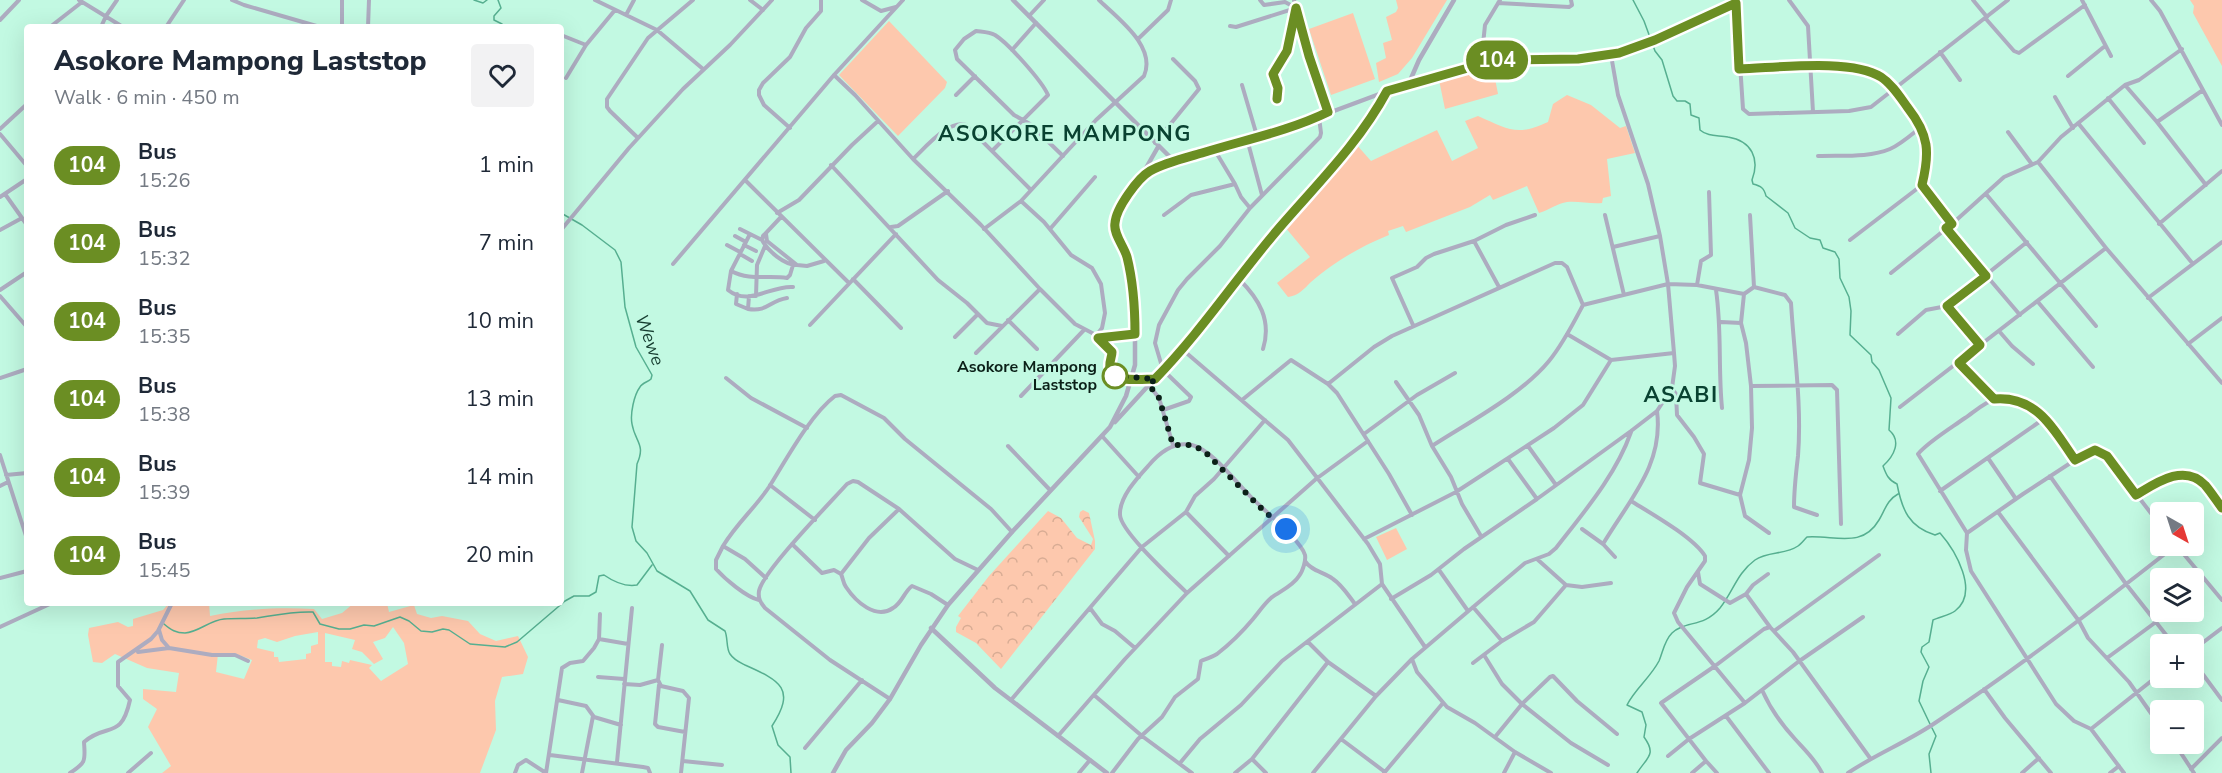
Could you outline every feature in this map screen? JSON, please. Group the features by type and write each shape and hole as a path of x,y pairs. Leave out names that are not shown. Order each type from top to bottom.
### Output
{"street":[{"path":"0,21 20,0"},
{"path":"102,24 117,0"},
{"path":"168,24 184,0"},
{"path":"232,0 310,24"},
{"path":"251,7 255,0"},
{"path":"342,0 342,24"},
{"path":"368,24 369,0"},
{"path":"595,0 657,30 703,69"},
{"path":"626,15 634,0"},
{"path":"638,138 610,111 606,103 648,38 693,0"},
{"path":"750,0 763,10"},
{"path":"564,227 611,167 772,0"},
{"path":"790,128 764,105 759,90 763,83 790,57 806,28 821,11 821,0"},
{"path":"862,0 880,11 897,7"},
{"path":"672,264 746,181 834,75 903,0"},
{"path":"1013,0 1174,161"},
{"path":"1029,16 1044,0"},
{"path":"984,229 1021,201 1096,120 1141,80 1146,72 1144,52 1138,39 1099,0"},
{"path":"1138,39 1168,10 1171,0"},
{"path":"1260,0 1264,5 1286,1 1296,8"},
{"path":"1294,0 1309,56 1328,112"},
{"path":"1409,83 1419,60 1454,0"},
{"path":"1481,64 1485,25 1499,1 1569,7 1572,5 1570,0"},
{"path":"1789,0 1808,26 1813,112"},
{"path":"1973,0 2014,51 2019,53 2085,5"},
{"path":"1140,178 1151,170 1174,161 1319,117 1409,83 1481,64 1504,60 1578,59 1611,55 1648,44 1736,1 1739,69 1743,109 1746,113 1860,110 1871,107 1894,90 2008,0"},
{"path":"2082,0 2111,56"},
{"path":"2151,0 2182,49 2222,125"},
{"path":"54,24 81,1 118,24"},
{"path":"1230,26 1236,27 1296,8"},
{"path":"1277,99 1278,88 1273,74 1287,51 1296,8"},
{"path":"566,78 586,45 615,10"},
{"path":"1012,50 1035,23"},
{"path":"992,151 1024,120 1048,95 1012,50 993,34 971,33 957,46 955,54 1014,115 1024,120 1063,156"},
{"path":"564,36 586,45"},
{"path":"2068,76 2105,46"},
{"path":"1891,273 1952,224 2004,177 2031,163 2038,162 2052,146 2108,98 2125,85 2139,80 2182,49"},
{"path":"1940,52 1960,80"},
{"path":"1390,599 1439,570 1481,536 1537,499 1631,431 1657,411 1672,387 1674,353 1668,284 1660,236 1648,184 1618,95 1611,55"},
{"path":"1110,427 1132,379 1135,334 1127,259 1115,222 1157,145 1199,89 1195,81 1173,59"},
{"path":"1739,69 1837,66 1867,70 1883,78 1921,127 1927,145 1928,160 1922,185 1850,240"},
{"path":"834,75 913,159 948,191 1040,290 1075,324 1097,337 1112,352 1110,362 1112,372 1121,378 1155,379"},
{"path":"956,95 975,76"},
{"path":"1242,85 1257,136"},
{"path":"2125,85 2157,122 2205,185"},
{"path":"2157,122 2203,90"},
{"path":"833,773 846,750 872,723 890,699 948,605 1050,490 1183,350 1280,227 1349,149 1372,118 1387,91"},
{"path":"2055,97 2073,128"},
{"path":"2108,98 2144,143"},
{"path":"0,129 24,107"},
{"path":"1162,410 1189,401 1191,397 1163,370 1155,343 1159,326 1178,290 1220,246 1262,195 1320,137 1319,117"},
{"path":"762,240 779,215 799,200 831,165 878,121"},
{"path":"2078,123 2193,264"},
{"path":"913,159 948,128 957,124 966,125 1031,190"},
{"path":"1818,156 1887,151 1921,127"},
{"path":"2008,132 2031,163"},
{"path":"1,136 24,163"},
{"path":"1247,139 1262,195"},
{"path":"1214,149 1236,184 1241,197 1250,208"},
{"path":"2038,162 2106,248 2222,383"},
{"path":"831,165 938,280 968,303 987,323 1002,326"},
{"path":"2159,224 2222,171"},
{"path":"1050,229 1095,177"},
{"path":"0,197 24,181"},
{"path":"746,181 825,261 851,281 901,327"},
{"path":"1164,215 1191,195 1227,184 1236,184"},
{"path":"1922,185 1952,224"},
{"path":"889,227 898,226 948,191"},
{"path":"1697,285 1701,261 1711,255 1709,192"},
{"path":"5,194 24,221"},
{"path":"1986,194 2096,326"},
{"path":"1021,201 1050,229 1071,255 1092,268 1101,284 1104,296 1104,321 1097,337"},
{"path":"1413,326 1392,278 1417,267 1434,254 1474,241 1506,225 1535,215"},
{"path":"1605,215 1624,295"},
{"path":"1750,215 1754,287"},
{"path":"0,230 22,218"},
{"path":"1946,228 2020,315"},
{"path":"740,229 762,240 770,252 785,258"},
{"path":"766,233 767,241 795,265 807,266 825,261"},
{"path":"750,234 731,271 727,288 729,291 756,296 777,288 793,287"},
{"path":"810,325 896,234"},
{"path":"735,236 756,251"},
{"path":"1613,247 1660,236"},
{"path":"1474,241 1499,287"},
{"path":"1898,334 1926,310 1947,306 2027,242"},
{"path":"2148,298 2222,242"},
{"path":"727,245 752,261"},
{"path":"756,296 757,265 765,246"},
{"path":"1900,407 2106,248"},
{"path":"1328,384 1374,347 1413,326 1559,262 1567,267 1583,305"},
{"path":"786,286 787,278 795,265"},
{"path":"731,271 741,276 787,278"},
{"path":"24,274 1,289 2,297 24,323"},
{"path":"1239,279 1253,293 1264,313 1267,332 1263,349"},
{"path":"1432,446 1499,403 1536,374 1568,334 1583,305 1668,284 1697,285 1744,294 1754,287 1789,298 1797,385 1794,507 1817,515"},
{"path":"975,353 1040,290"},
{"path":"1716,290 1721,322 1722,408"},
{"path":"737,294 736,304 748,309 761,310 777,300 787,298"},
{"path":"1744,294 1741,323 1746,343 1751,386 1751,440 1740,495 1745,516 1769,533"},
{"path":"748,309 749,296"},
{"path":"2038,302 2093,367"},
{"path":"1947,306 1980,345"},
{"path":"956,337 978,314"},
{"path":"2188,344 2222,318"},
{"path":"1008,320 1037,349"},
{"path":"1721,322 1741,323"},
{"path":"1022,396 1084,330"},
{"path":"1999,331 2012,346 2034,364"},
{"path":"1097,337 1135,334"},
{"path":"1568,334 1611,360 1674,353"},
{"path":"1183,350 1288,440 1364,539 1380,564 1382,584 1390,599 1425,647"},
{"path":"1242,400 1291,360 1328,384 1341,398 1412,515"},
{"path":"1364,539 1456,492 1528,446 1583,405 1611,360"},
{"path":"1959,363 1994,399"},
{"path":"0,378 24,370"},
{"path":"1364,434 1408,401 1455,374"},
{"path":"726,378 751,398 807,428"},
{"path":"1396,382 1419,415 1432,446 1451,477 1456,492 1481,536"},
{"path":"1149,385 1159,398 1173,445"},
{"path":"1751,386 1832,385 1837,390 1841,524"},
{"path":"1672,387 1676,394 1677,415 1704,454 1700,483 1740,495"},
{"path":"890,699 830,660 765,608 759,600 734,586 716,569 716,560 723,546 738,523 770,485 782,462 835,396 841,395 875,413 986,504 1012,532"},
{"path":"2075,460 2045,418 2020,402 2007,398 1994,399 1918,453 1918,457 1967,533 1966,550 1971,571 2056,704 2074,722 2091,729 2124,773"},
{"path":"1603,544 1631,501 1656,452 1659,433 1657,411"},
{"path":"1940,491 2045,418"},
{"path":"1011,700 1142,547 1186,512 1195,496 1265,420"},
{"path":"1313,773 1376,696 1412,659 1525,563 1550,554 1572,528 1616,464 1631,431"},
{"path":"1102,436 1139,477"},
{"path":"1058,737 1135,648 1187,593 1316,478 1368,441"},
{"path":"932,628 976,671 1011,700 1109,773 1162,717 1174,697 1198,679 1201,662 1216,654 1246,627 1269,600 1294,582 1302,572 1304,552 1282,525 1272,518 1204,451 1192,445 1173,445 1154,459 1139,477 1121,507 1120,516 1122,524 1142,547 1187,593"},
{"path":"1008,446 1050,490"},
{"path":"1528,446 1556,485"},
{"path":"1967,533 2091,451 2100,451 2107,456 2150,512"},
{"path":"0,454 24,527"},
{"path":"1508,459 1537,499"},
{"path":"1988,459 2016,499"},
{"path":"6,475 24,473"},
{"path":"2136,495 2169,477 2188,475 2204,484 2222,508"},
{"path":"2050,476 2150,614"},
{"path":"759,600 759,590 766,578 792,544 847,484 853,481 900,509 955,559 978,570"},
{"path":"0,486 8,482"},
{"path":"770,485 815,520"},
{"path":"1631,501 1667,524 1703,552 1705,561 1679,601 1674,613 1678,622 1745,703"},
{"path":"841,574 869,538 900,509"},
{"path":"1186,512 1229,556"},
{"path":"1998,512 2079,621 2088,638 2129,682 2150,713"},
{"path":"1582,529 1603,544 1615,557"},
{"path":"792,544 822,573 834,570 841,574 845,586 859,602 873,611 891,610 912,586 948,605"},
{"path":"723,546 745,559 766,578"},
{"path":"1717,773 1661,703 1764,629 1772,629 1879,555"},
{"path":"1848,773 1870,758 1936,723 2079,621 2163,556"},
{"path":"2185,556 2222,600"},
{"path":"1536,559 1566,585 1582,587 1611,583"},
{"path":"1304,560 1313,569 1337,582 1355,604"},
{"path":"1439,570 1468,611"},
{"path":"0,578 24,572"},
{"path":"1698,572 1700,584 1732,603 1768,574"},
{"path":"1180,764 1211,728 1241,705 1275,668 1382,584"},
{"path":"1473,663 1502,641 1534,622 1566,585"},
{"path":"1746,594 1772,629 1793,652 1798,662 1870,758"},
{"path":"0,627 46,606"},
{"path":"70,773 84,762 86,757 84,742 99,732 111,731 122,724 130,700 118,686 118,662 145,645 159,629 170,606"},
{"path":"1473,607 1502,641"},
{"path":"617,762 632,608"},
{"path":"1090,608 1102,624 1115,631 1135,648"},
{"path":"515,773 518,765 526,760 546,773 562,668 570,663 583,660 599,639 600,614"},
{"path":"1668,756 1863,617"},
{"path":"2107,658 2156,622 2165,634"},
{"path":"2204,642 2222,628"},
{"path":"159,629 162,640 169,648"},
{"path":"599,639 628,644"},
{"path":"1308,642 1328,662 1376,696"},
{"path":"662,645 655,724 658,727 685,732"},
{"path":"134,652 169,648 212,655 235,655 248,662"},
{"path":"1484,655 1494,674 1522,704 1571,743 1608,765"},
{"path":"1412,659 1417,672 1443,703 1515,752 1551,773"},
{"path":"1235,773 1252,759 1328,662"},
{"path":"598,676 625,679"},
{"path":"1495,737 1522,704 1553,676 1576,701 1617,734"},
{"path":"2204,676 2222,700"},
{"path":"805,748 862,680"},
{"path":"624,684 640,685 659,681"},
{"path":"659,681 664,688 683,691 687,694 681,773"},
{"path":"2091,729 2150,682"},
{"path":"1984,689 2051,773"},
{"path":"1762,690 1773,712 1793,738 1811,755 1822,773"},
{"path":"1094,695 1142,736 1192,773"},
{"path":"558,700 586,706 593,716 621,725"},
{"path":"1341,739 1385,773 1443,703"},
{"path":"582,773 593,716"},
{"path":"1725,716 1768,773"},
{"path":"2181,754 2192,771 2222,738"},
{"path":"1504,773 1515,752"},
{"path":"128,773 151,753"},
{"path":"550,755 617,762 648,768 650,773"},
{"path":"2022,773 2039,758"},
{"path":"1252,759 1266,773"},
{"path":"1079,773 1090,760"},
{"path":"682,761 722,765"},
{"path":"1692,773 1706,761"},
{"path":"2110,773 2119,766"}],"green space":[{"path":"1396,0 1447,0 1412,58 1398,74 1379,82 1376,63 1386,58 1383,43 1392,40 1386,17 1396,12 1398,8"},
{"path":"2190,0 2222,0 2222,66 2193,13 2194,6"},
{"path":"1353,13 1375,79 1331,95 1309,29"},
{"path":"889,21 947,82 945,88 898,136 839,75"},
{"path":"1493,68 1498,94 1445,109 1439,80"},
{"path":"1567,95 1591,105 1620,128 1626,126 1635,153 1607,159 1611,196 1603,198 1602,203 1567,202 1539,213 1527,186 1493,200 1490,195 1470,207 1406,232 1403,226 1388,231 1389,235 1339,261 1295,295 1288,297 1277,283 1310,257 1285,227 1292,216 1356,144 1371,161 1437,130 1452,161 1478,148 1465,121 1478,116 1512,130 1537,127 1548,122 1553,104"},
{"path":"1083,510 1089,513 1095,549 1001,669 976,643 956,632 961,618 958,616 989,576 1048,511 1061,518 1077,538 1091,545 1093,539 1079,517"},
{"path":"1396,528 1407,549 1387,560 1376,537"},
{"path":"166,606 209,606 210,616 275,608 314,609 322,619 342,613 350,606 388,606 389,612 414,606 417,614 431,618 442,616 468,621 480,634 496,641 518,636 528,657 523,674 502,677 495,701 496,730 480,773 162,773 171,766 148,727 157,709 143,699 143,689 176,692 179,673 147,668 115,654 102,663 93,662 88,635 89,628 118,622 128,627 133,626 133,619 163,610","holes":["393,627 404,643 408,664 381,681 369,668 372,665 350,660 349,663 342,661 341,667 332,666 332,662 325,662 325,633 355,640 352,649 362,652 374,664 383,659 373,642 385,638","318,632 318,644 311,646 311,653 306,654 306,659 279,662 278,657 274,657 274,652 257,648 258,640 265,638 277,642","234,653 252,660 244,679 216,672 218,654"]}],"waterway":[{"name":"Wewe","path":"474,0 483,3 487,0"},
{"name":"Wewe","path":"498,0 501,8 494,16 494,20 502,24"},
{"path":"1633,0 1655,51 1662,60 1673,96 1677,101 1690,104 1691,115 1699,118 1700,130 1710,135 1743,142 1754,158 1753,184 1762,188 1766,196 1788,213 1795,228 1810,238 1820,240 1823,248 1835,252 1839,259 1840,278 1849,297 1850,335 1871,355 1872,362 1879,370 1891,398 1889,430 1896,444 1893,453 1883,466 1884,469 1889,479 1897,484 1901,502 1913,522 1926,532 1935,535 1940,533 1946,540 1958,560 1965,582 1962,603 1955,611 1933,620 1929,642 1922,647 1921,652 1929,667 1923,681 1919,701 1930,724"},
{"name":"Wewe","path":"564,215 615,250 621,262 625,307 636,347 652,375 651,379 642,384 638,390 632,415 633,430 640,447 632,527 636,541 647,553 657,571 690,591 708,620 725,631 729,652 733,658 768,676 781,688 783,703 772,726 778,745 790,757 791,773"},
{"path":"1637,773 1649,756 1650,748 1644,737 1646,725 1642,712 1627,705 1659,661 1669,636 1683,626 1707,619 1714,614 1739,577 1755,560 1765,555 1793,549 1807,537 1847,539 1865,535 1879,520 1889,502 1898,494"},
{"path":"564,602 574,596 589,596 596,592 599,576 604,575 624,585 637,585 652,565"},
{"path":"164,624 174,631 185,633 224,619 313,612 320,624 339,629 350,629 364,625 374,626 400,617 421,631 449,630 470,644 505,647 517,642 559,606"},
{"path":"1931,773 1929,754 1936,736 1932,728"}],"bus line":[{"name":"104","path":"1277,99 1278,88 1273,74 1287,51 1296,8 1328,112 1284,129 1174,161 1151,170 1140,178 1115,222 1127,259 1135,334 1098,338 1112,352 1110,368 1115,376 1155,379 1183,350 1280,227 1349,149 1372,118 1387,91 1496,60 1578,59 1619,53 1648,44 1736,3 1739,69 1837,66 1867,70 1887,82 1916,118 1927,145 1928,160 1922,185 1952,224 1946,228 1986,276 1947,306 1980,345 1959,363 1994,399 2007,398 2037,411 2045,418 2075,460 2095,450 2107,456 2136,495 2169,477 2188,475 2204,484 2222,508"}],"place":[{"name":"Asokore Mampong Laststop","path":"1115,376"}],"district":[{"name":"ASOKORE MAMPONG","path":"1065,134"},
{"name":"ASABI","path":"1681,395"}],"route":[{"path":"1115,376 1155,379 1149,385 1159,398 1173,445 1192,445 1204,451 1265,512 1286,529"}]}
